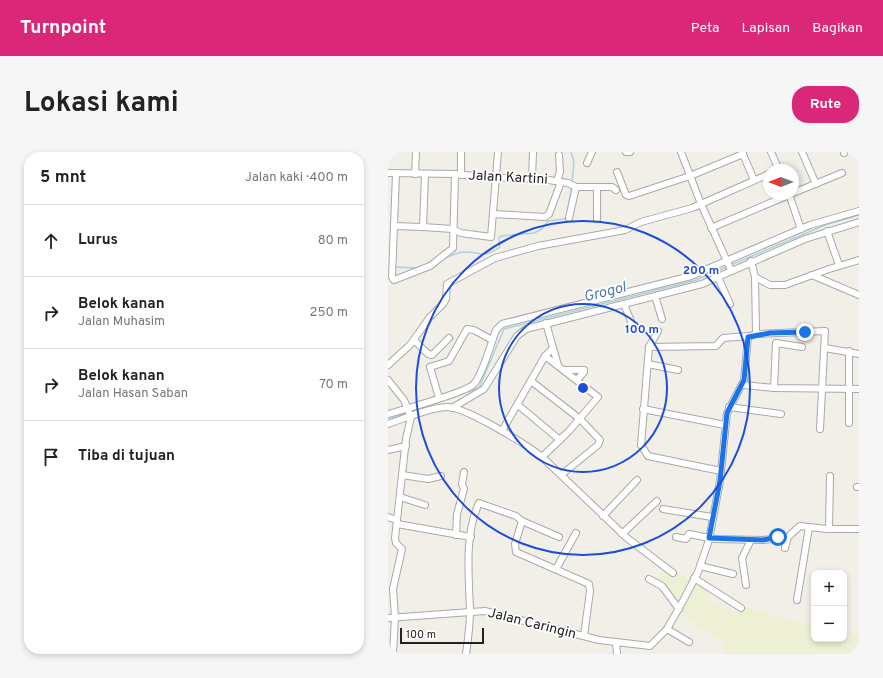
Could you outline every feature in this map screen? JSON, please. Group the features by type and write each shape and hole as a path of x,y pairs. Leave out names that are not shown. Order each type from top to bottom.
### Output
{"street":[{"path":"415,174 416,152"},
{"name":"Jalan Kartini","path":"396,174 391,215 394,226 391,266 392,277 394,280 430,266 453,248 453,229 461,152"},
{"path":"394,226 453,229 461,233 491,237 498,152"},
{"path":"532,179 533,152"},
{"path":"587,163 592,152"},
{"path":"681,152 711,228 730,269"},
{"path":"771,152 776,164"},
{"path":"802,152 816,184"},
{"path":"617,172 627,196 690,176 742,153 754,180"},
{"path":"560,155 559,182 573,186 612,187 616,190"},
{"name":"Jalan Kartini","path":"388,173 458,175 559,182 549,214 545,217 494,214"},
{"path":"799,191 842,173"},
{"path":"423,227 425,174"},
{"path":"388,365 415,341 430,316 445,302 447,284 474,271 490,260 538,246 621,231 641,222 701,204 763,176"},
{"path":"570,218 573,186"},
{"path":"597,187 598,219"},
{"path":"711,228 776,200"},
{"path":"792,200 801,229"},
{"path":"388,414 439,398 473,385 478,378 496,330 505,323 683,278 801,229 859,211"},
{"path":"388,424 439,409 452,408 484,389 511,345 521,332 546,324 687,289 718,277 730,269 752,262 828,231 859,222"},
{"path":"828,231 839,265"},
{"path":"755,277 770,284 780,286 793,283 839,265 859,260"},
{"path":"752,262 755,277 756,334"},
{"path":"812,275 859,295"},
{"path":"718,277 730,304"},
{"path":"655,296 662,319"},
{"path":"624,304 634,329"},
{"path":"546,324 558,366"},
{"path":"439,398 430,367 449,361 467,329 474,330 492,340"},
{"path":"658,331 650,347 643,409 641,445 648,456 721,471"},
{"path":"650,347 716,346 723,338 756,334 825,331 820,429"},
{"path":"689,642 667,629 679,610 700,566 709,538 721,471 725,425 729,408 743,385 748,336"},
{"path":"415,341 428,354 432,355 449,338"},
{"path":"774,388 776,343 802,347"},
{"path":"502,431 545,356 553,348"},
{"path":"825,348 849,351 859,354"},
{"path":"849,351 849,423"},
{"path":"542,457 580,419 598,397 545,356"},
{"path":"648,364 678,370"},
{"path":"564,370 584,370 584,373 577,380"},
{"path":"388,380 408,408 411,416 402,476 395,540 402,550 393,589 391,617 393,654"},
{"path":"531,381 580,419 599,438 600,442 561,475"},
{"path":"743,385 774,388 859,390"},
{"path":"518,405 560,440"},
{"path":"452,408 502,431 528,446 542,457 622,534 673,573"},
{"path":"729,408 781,414"},
{"path":"643,409 725,425"},
{"path":"388,450 406,446"},
{"path":"456,535 457,514 464,489 462,484 464,472"},
{"path":"402,476 428,479 441,476"},
{"path":"829,529 830,476"},
{"path":"603,516 637,480"},
{"path":"400,498 425,505"},
{"path":"622,534 657,501"},
{"path":"466,654 470,612 471,536 472,525 479,503 516,516 522,521 559,537"},
{"path":"663,509 712,517"},
{"path":"388,517 397,522 456,535 471,536"},
{"path":"522,521 515,544 515,550 586,582 590,586 584,636"},
{"path":"785,548 788,537 798,527 859,529"},
{"path":"797,600 809,527"},
{"path":"556,569 576,533"},
{"path":"676,538 686,539 689,534 709,538 751,540 788,537"},
{"path":"746,586 742,558 751,540"},
{"path":"700,566 733,574"},
{"path":"694,578 741,608"},
{"path":"649,580 662,586 679,610"},
{"name":"Jalan Caringin","path":"391,617 491,612 584,636 616,642 626,642 648,647 652,645 667,629"},
{"path":"616,642 617,654"}],"green space":[{"path":"667,566 712,592 708,600 737,613 741,605 802,624 811,625 811,642 847,642 847,631 859,634 859,654 725,654 724,643 691,622 654,583"}],"waterway":[{"name":"Grogol","path":"571,152 574,162 572,183"},
{"name":"Grogol","path":"568,208 572,186"},
{"name":"Grogol","path":"731,265 825,225 859,215"},
{"name":"Grogol","path":"441,260 463,252 481,254 489,253 500,247 499,238 501,236 534,233 542,229 548,221 564,219 567,216"},
{"name":"Grogol","path":"395,267 417,268"},
{"name":"Grogol","path":"412,411 479,388 504,329 696,280 727,267"},
{"name":"Grogol","path":"388,418 408,413"}],"route":[{"path":"778,537 770,540 709,538 710,524 720,481 727,413 732,400 743,385 748,337 756,334 805,332"}]}
